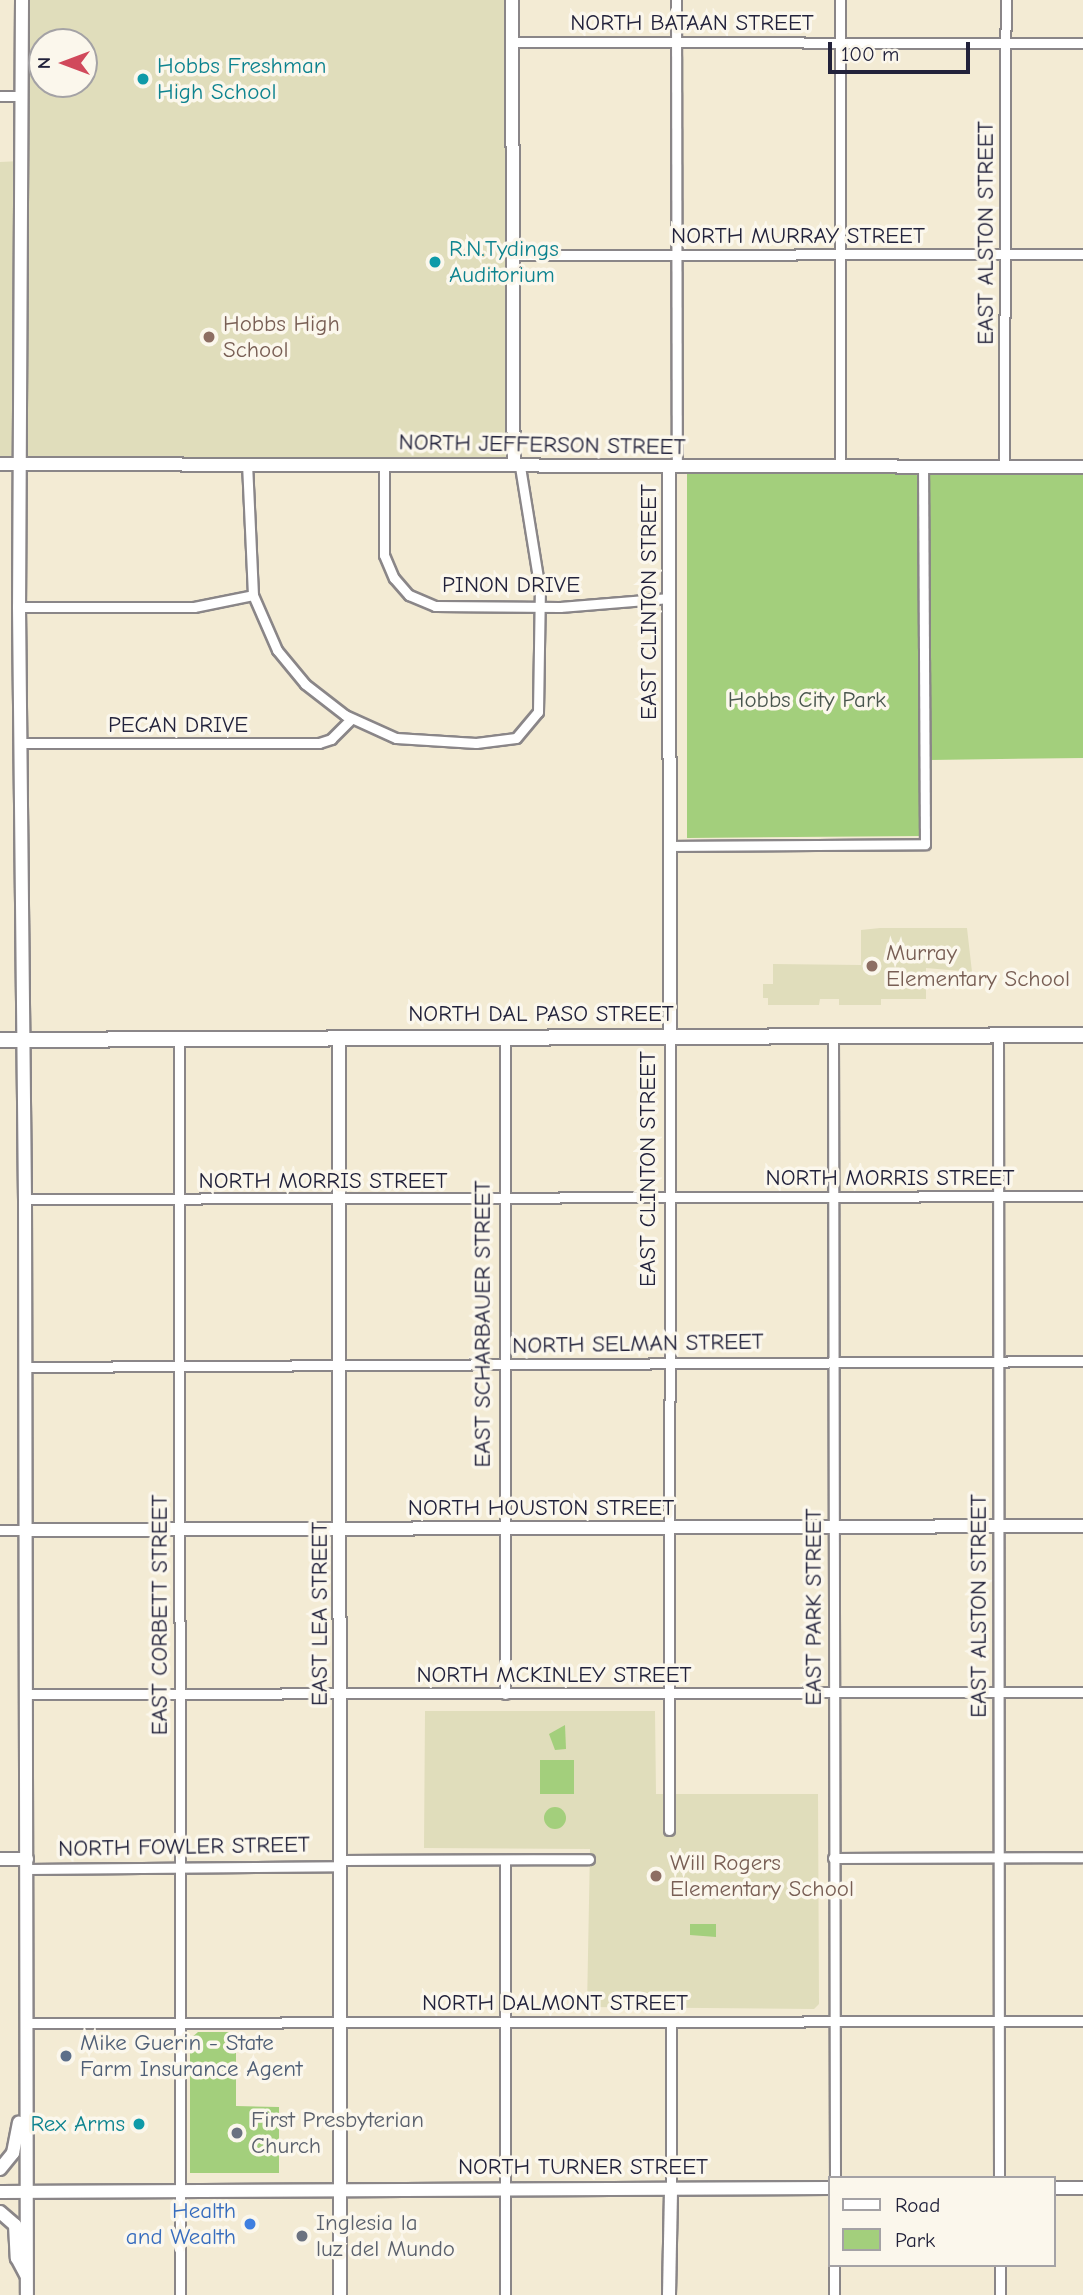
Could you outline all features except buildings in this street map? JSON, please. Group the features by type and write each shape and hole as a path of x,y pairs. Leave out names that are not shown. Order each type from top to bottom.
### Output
{"main road":[{"name":"NORTH DAL PASO STREET","path":"0,1040 1083,1035"}],"street":[{"path":"22,0 19,743 26,1199 27,2295"},
{"path":"247,464 253,595 277,650 304,684 351,719 396,738 500,743 516,738 533,722 540,685 540,607 537,560 527,529 517,466 512,0"},
{"name":"EAST CLINTON STREET","path":"669,1830 670,598 676,255 676,0"},
{"path":"840,0 840,467"},
{"name":"EAST ALSTON STREET","path":"1004,467 1006,0"},
{"name":"NORTH BATAAN STREET","path":"512,43 1083,43"},
{"path":"0,96 22,96"},
{"name":"NORTH MURRAY STREET","path":"513,255 1083,254"},
{"name":"NORTH JEFFERSON STREET","path":"0,464 1083,467"},
{"name":"PINON DRIVE","path":"384,464 384,555 394,578 409,595 435,606 540,607 670,598"},
{"path":"670,846 925,844 923,467"},
{"path":"19,607 194,607 253,595"},
{"name":"PECAN DRIVE","path":"19,743 319,743 335,735 351,719"},
{"name":"EAST ALSTON STREET","path":"998,1035 999,2176"},
{"name":"EAST PARK STREET","path":"834,1036 835,2176"},
{"name":"EAST SCHARBAUER STREET","path":"505,1037 505,1694"},
{"name":"EAST LEA STREET","path":"339,1039 340,2295"},
{"name":"EAST CORBETT STREET","path":"179,1041 180,2295"},
{"name":"NORTH MORRIS STREET","path":"26,1199 340,1201 1083,1196"},
{"name":"NORTH SELMAN STREET","path":"25,1367 1083,1361"},
{"name":"NORTH HOUSTON STREET","path":"0,1530 1083,1526"},
{"name":"NORTH MCKINLEY STREET","path":"26,1693 341,1695 1083,1692"},
{"path":"833,1858 1083,1857"},
{"name":"NORTH FOWLER STREET","path":"0,1859 27,1864 180,1867 589,1859"},
{"path":"505,1860 505,2295"},
{"name":"NORTH DALMONT STREET","path":"26,2023 341,2021 671,2024 1083,2021"},
{"path":"669,2295 671,2024"},
{"path":"0,2169 13,2153 19,2134 21,2049 26,2040"},
{"name":"NORTH TURNER STREET","path":"0,2192 180,2189 828,2188"},
{"path":"1055,2188 1083,2188"},
{"path":"0,2212 15,2225 17,2258 27,2278"},
{"path":"834,2267 834,2295"},
{"path":"1000,2267 1000,2295"}],"shaded area":[{"path":"22,0 512,0 514,465 0,464 0,162 21,161"},
{"name":"Murray Elementary School","path":"967,928 972,972 926,968 926,999 881,999 881,1005 839,1005 839,999 820,999 819,1005 768,1005 768,998 763,998 763,984 773,984 773,964 861,965 861,930"},
{"path":"425,1711 655,1711 656,1794 818,1794 819,2004 814,2009 587,2007 590,1849 424,1848"}],"green space":[{"name":"Hobbs City Park","path":"913,467 919,480 920,471 1083,470 1083,758 929,760 922,836 687,838 687,472"},
{"path":"565,1725 566,1749 555,1750 549,1734"},
{"path":"540,1760 574,1760 574,1794 540,1794"},
{"path":"555,1807 565,1814 566,1818 559,1828 555,1829 545,1822 544,1818 551,1808"},
{"path":"690,1924 716,1924 716,1937 690,1935"},
{"path":"198,2032 236,2032 236,2106 279,2107 279,2173 190,2173 190,2039"}],"place":[{"name":"Hobbs Freshman High School","path":"143,79"},
{"name":"R.N.Tydings Auditorium","path":"435,262"},
{"name":"Hobbs High School","path":"209,337"},
{"name":"Murray Elementary School","path":"872,966"},
{"name":"Will Rogers Elementary School","path":"656,1876"},
{"name":"Mike Guerin - State Farm Insurance Agent","path":"66,2056"},
{"name":"Rex Arms","path":"139,2124"},
{"name":"First Presbyterian Church","path":"237,2133"},
{"name":"Health and Wealth","path":"250,2224"},
{"name":"Inglesia la luz del Mundo","path":"302,2236"}]}
